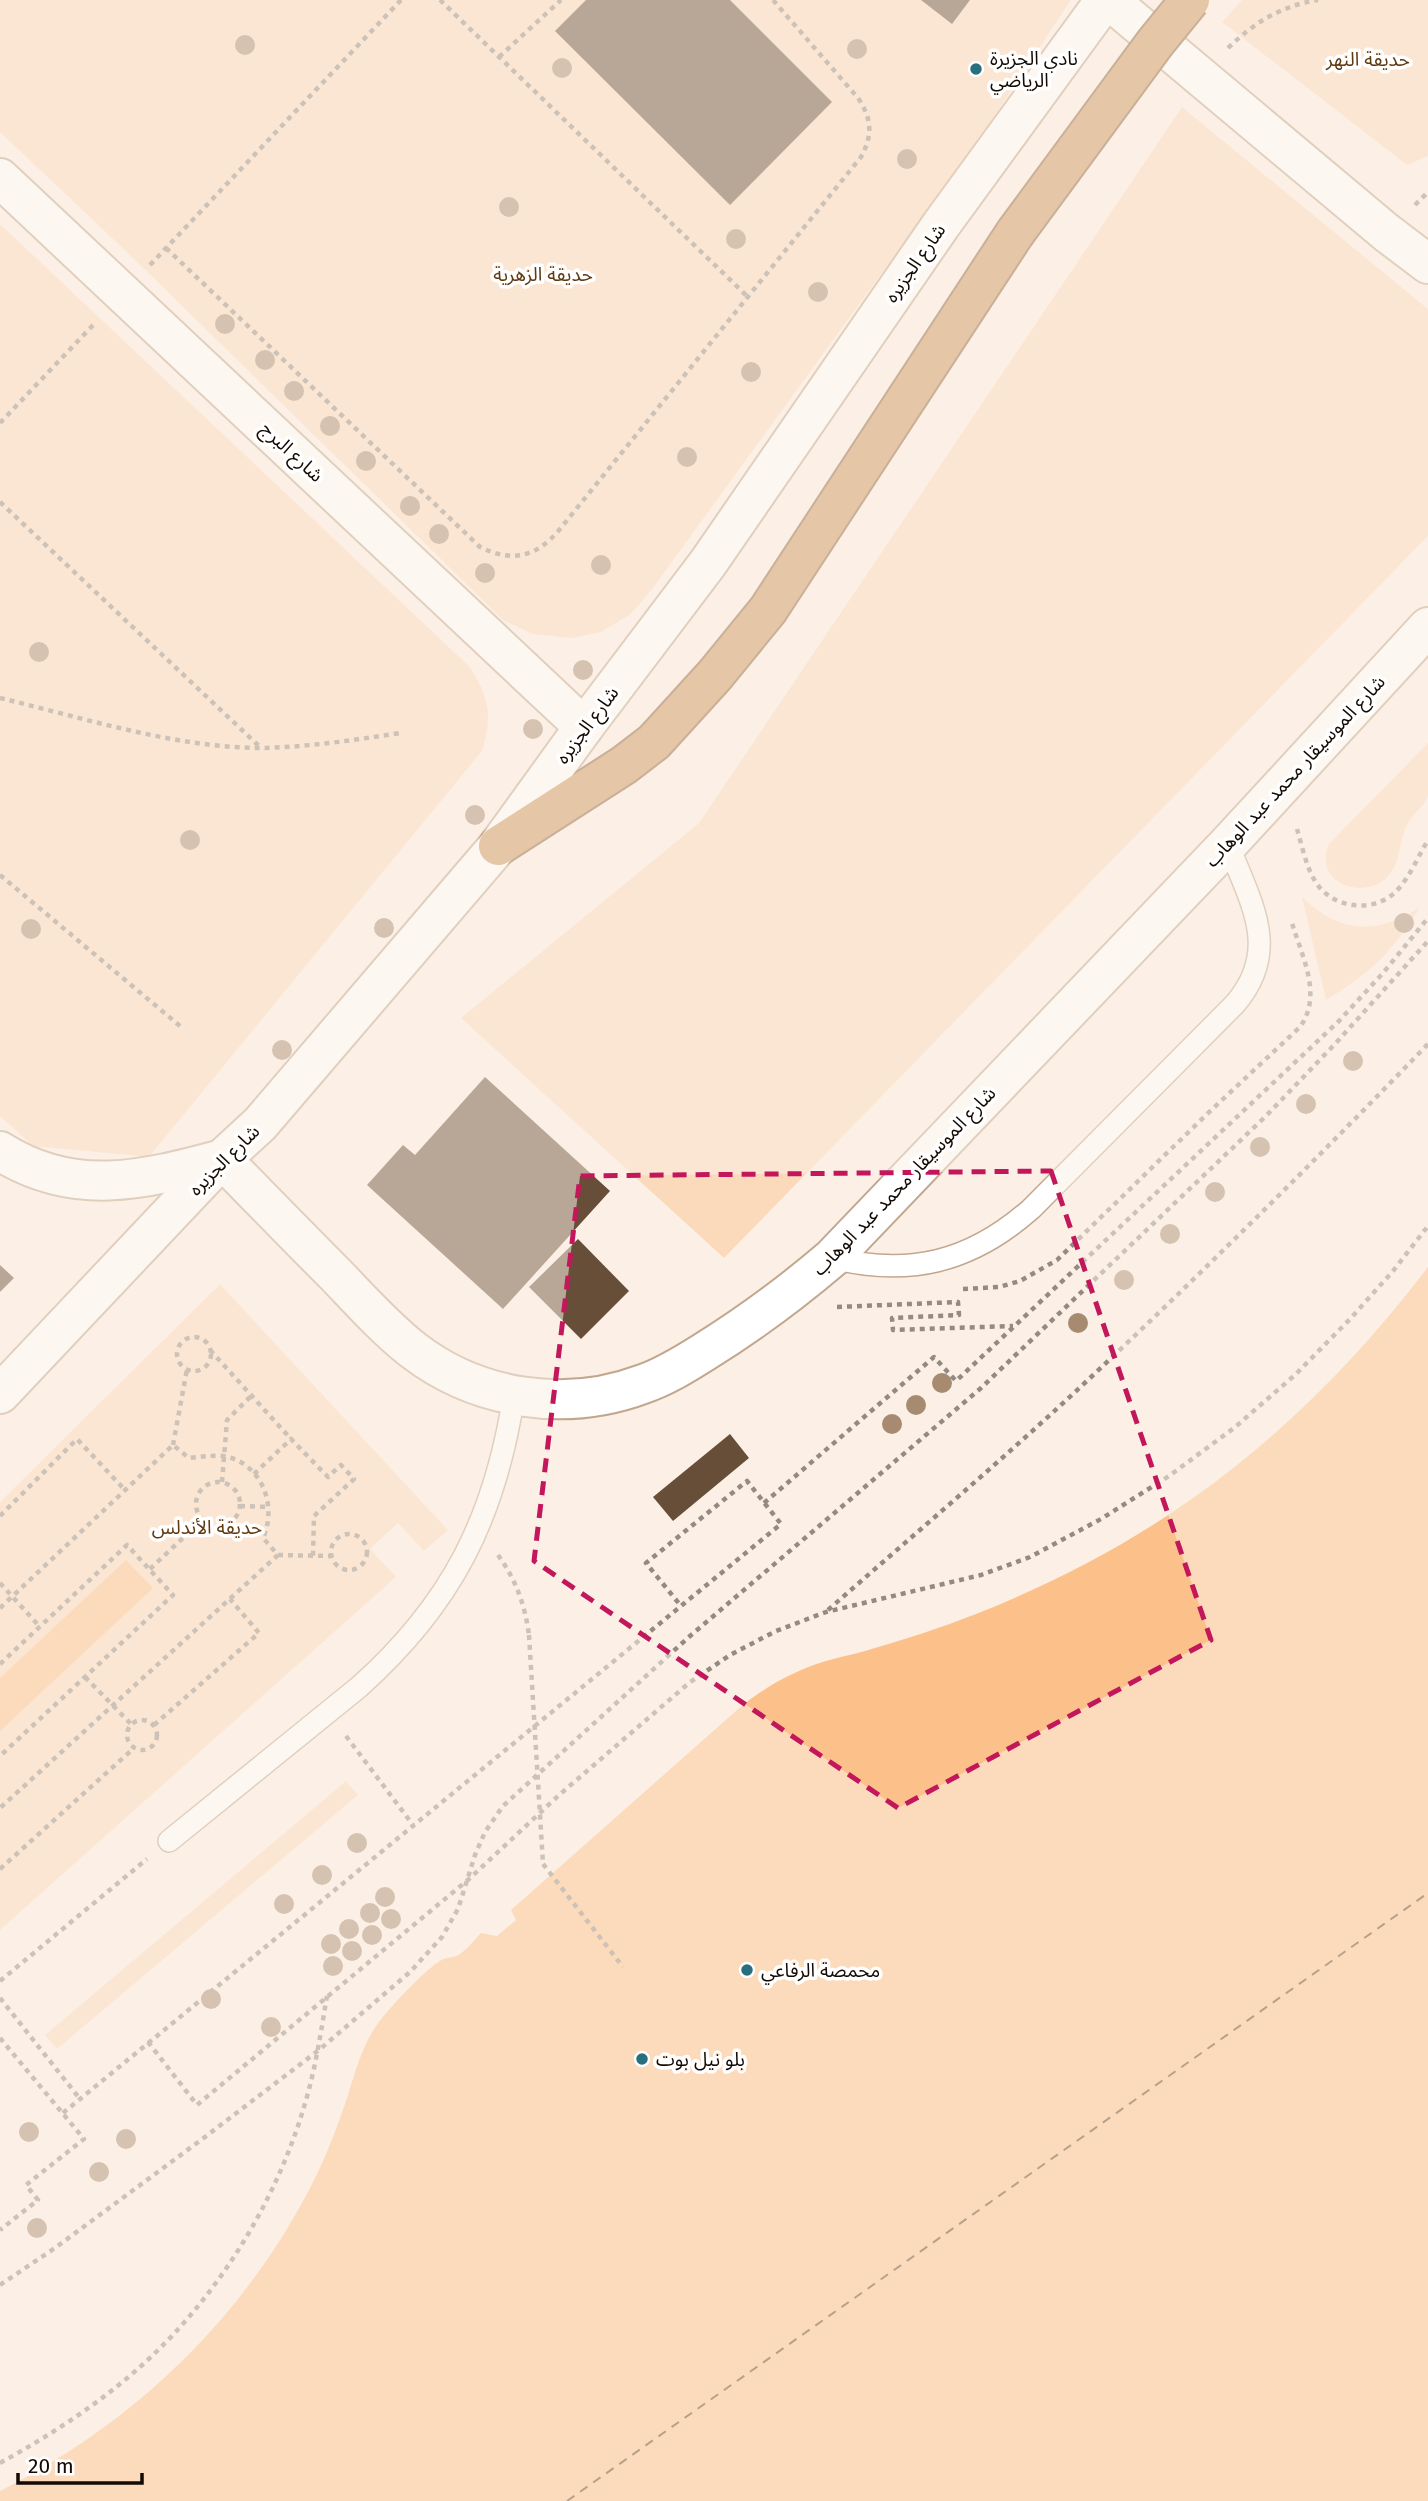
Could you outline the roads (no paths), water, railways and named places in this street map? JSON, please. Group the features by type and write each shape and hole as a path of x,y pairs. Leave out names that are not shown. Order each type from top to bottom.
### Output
{"highway":[{"path":"498,846 624,765 654,742 715,675 768,610 1015,233 1155,43 1190,0"}],"street":[{"path":"1107,0 1387,233 1428,264"},
{"name":"شارع الجزيره","path":"0,1394 222,1159 260,1124 498,846 708,563 941,225 1107,0"},
{"name":"شارع البرج","path":"0,178 584,727"},
{"name":"شارع الموسيقار محمد عبد الوهاب","path":"222,1159 377,1318 412,1349 443,1370 466,1381 514,1395 551,1400 583,1399 645,1384 722,1341 773,1307 832,1258 1228,844 1428,627"},
{"path":"0,1151 49,1175 102,1181 158,1176 222,1159"}],"lane":[{"path":"832,1258 856,1264 908,1267 962,1254 987,1242 1031,1209 1235,1004 1248,989 1257,970 1261,950 1255,919 1228,844"},
{"path":"169,1841 359,1688 388,1661 439,1600 478,1532 495,1488 507,1442 514,1395"}],"place":[{"name":"نادي الجزيرة الرياضي","path":"976,69"},
{"name":"محمصة الرفاعي","path":"747,1970"},
{"name":"بلو نيل بوت","path":"642,2059"}],"park label":[{"name":"حديقة النهر","path":"1368,59"},
{"name":"حديقة الزهرية","path":"543,274"},
{"name":"حديقة الأندلس","path":"207,1527"}]}
